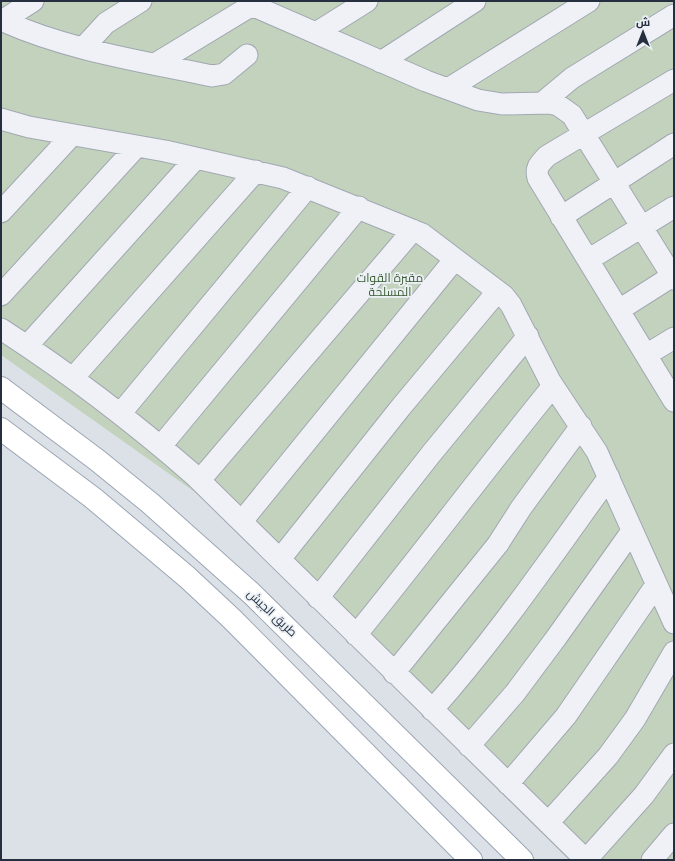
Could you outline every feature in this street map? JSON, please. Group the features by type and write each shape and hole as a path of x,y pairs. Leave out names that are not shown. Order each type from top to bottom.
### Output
{"main road":[{"name":"طريق الجيش","path":"1,388 138,494 251,593 522,860"},
{"path":"1,429 93,498 187,578 237,625 471,860"}],"lane":[{"path":"1,20 33,1"},
{"path":"84,47 106,23 141,1"},
{"path":"316,33 367,1"},
{"path":"381,62 475,1"},
{"path":"448,89 589,1"},
{"path":"155,64 253,2 316,33 381,62 478,100 502,104 542,103 558,105 566,109 572,115 673,277 619,310"},
{"path":"542,103 572,78 674,15"},
{"path":"1,20 18,28 110,55 216,76 224,74 247,55"},
{"path":"674,80 547,156 538,165 536,171 538,178 561,217 674,401"},
{"path":"5,125 137,146 256,171 308,187 422,234 498,292 511,305 553,386 598,452 674,623"},
{"path":"1,212 72,135"},
{"path":"561,217 674,144"},
{"path":"1,294 137,146"},
{"path":"28,346 196,158"},
{"path":"73,378 256,171"},
{"path":"120,414 308,187"},
{"path":"160,446 359,207"},
{"path":"588,260 674,207"},
{"path":"200,480 413,230"},
{"path":"242,521 455,259"},
{"path":"280,559 401,407 498,292"},
{"path":"1,329 73,378 160,446 200,480 394,673 586,860 644,795 674,754"},
{"path":"318,598 431,454 528,336"},
{"path":"646,355 674,338"},
{"path":"356,635 440,531 475,482 553,386"},
{"path":"394,673 498,544 581,426"},
{"path":"432,710 520,602 609,477"},
{"path":"469,746 515,693 632,531"},
{"path":"508,784 566,716 656,585"},
{"path":"548,823 608,756 630,725 674,652"},
{"path":"652,860 674,834"}],"green space":[{"name":"مقبرة القوات المسلحة","path":"1,1 674,1 674,860 569,860 202,497 1,355"}]}
